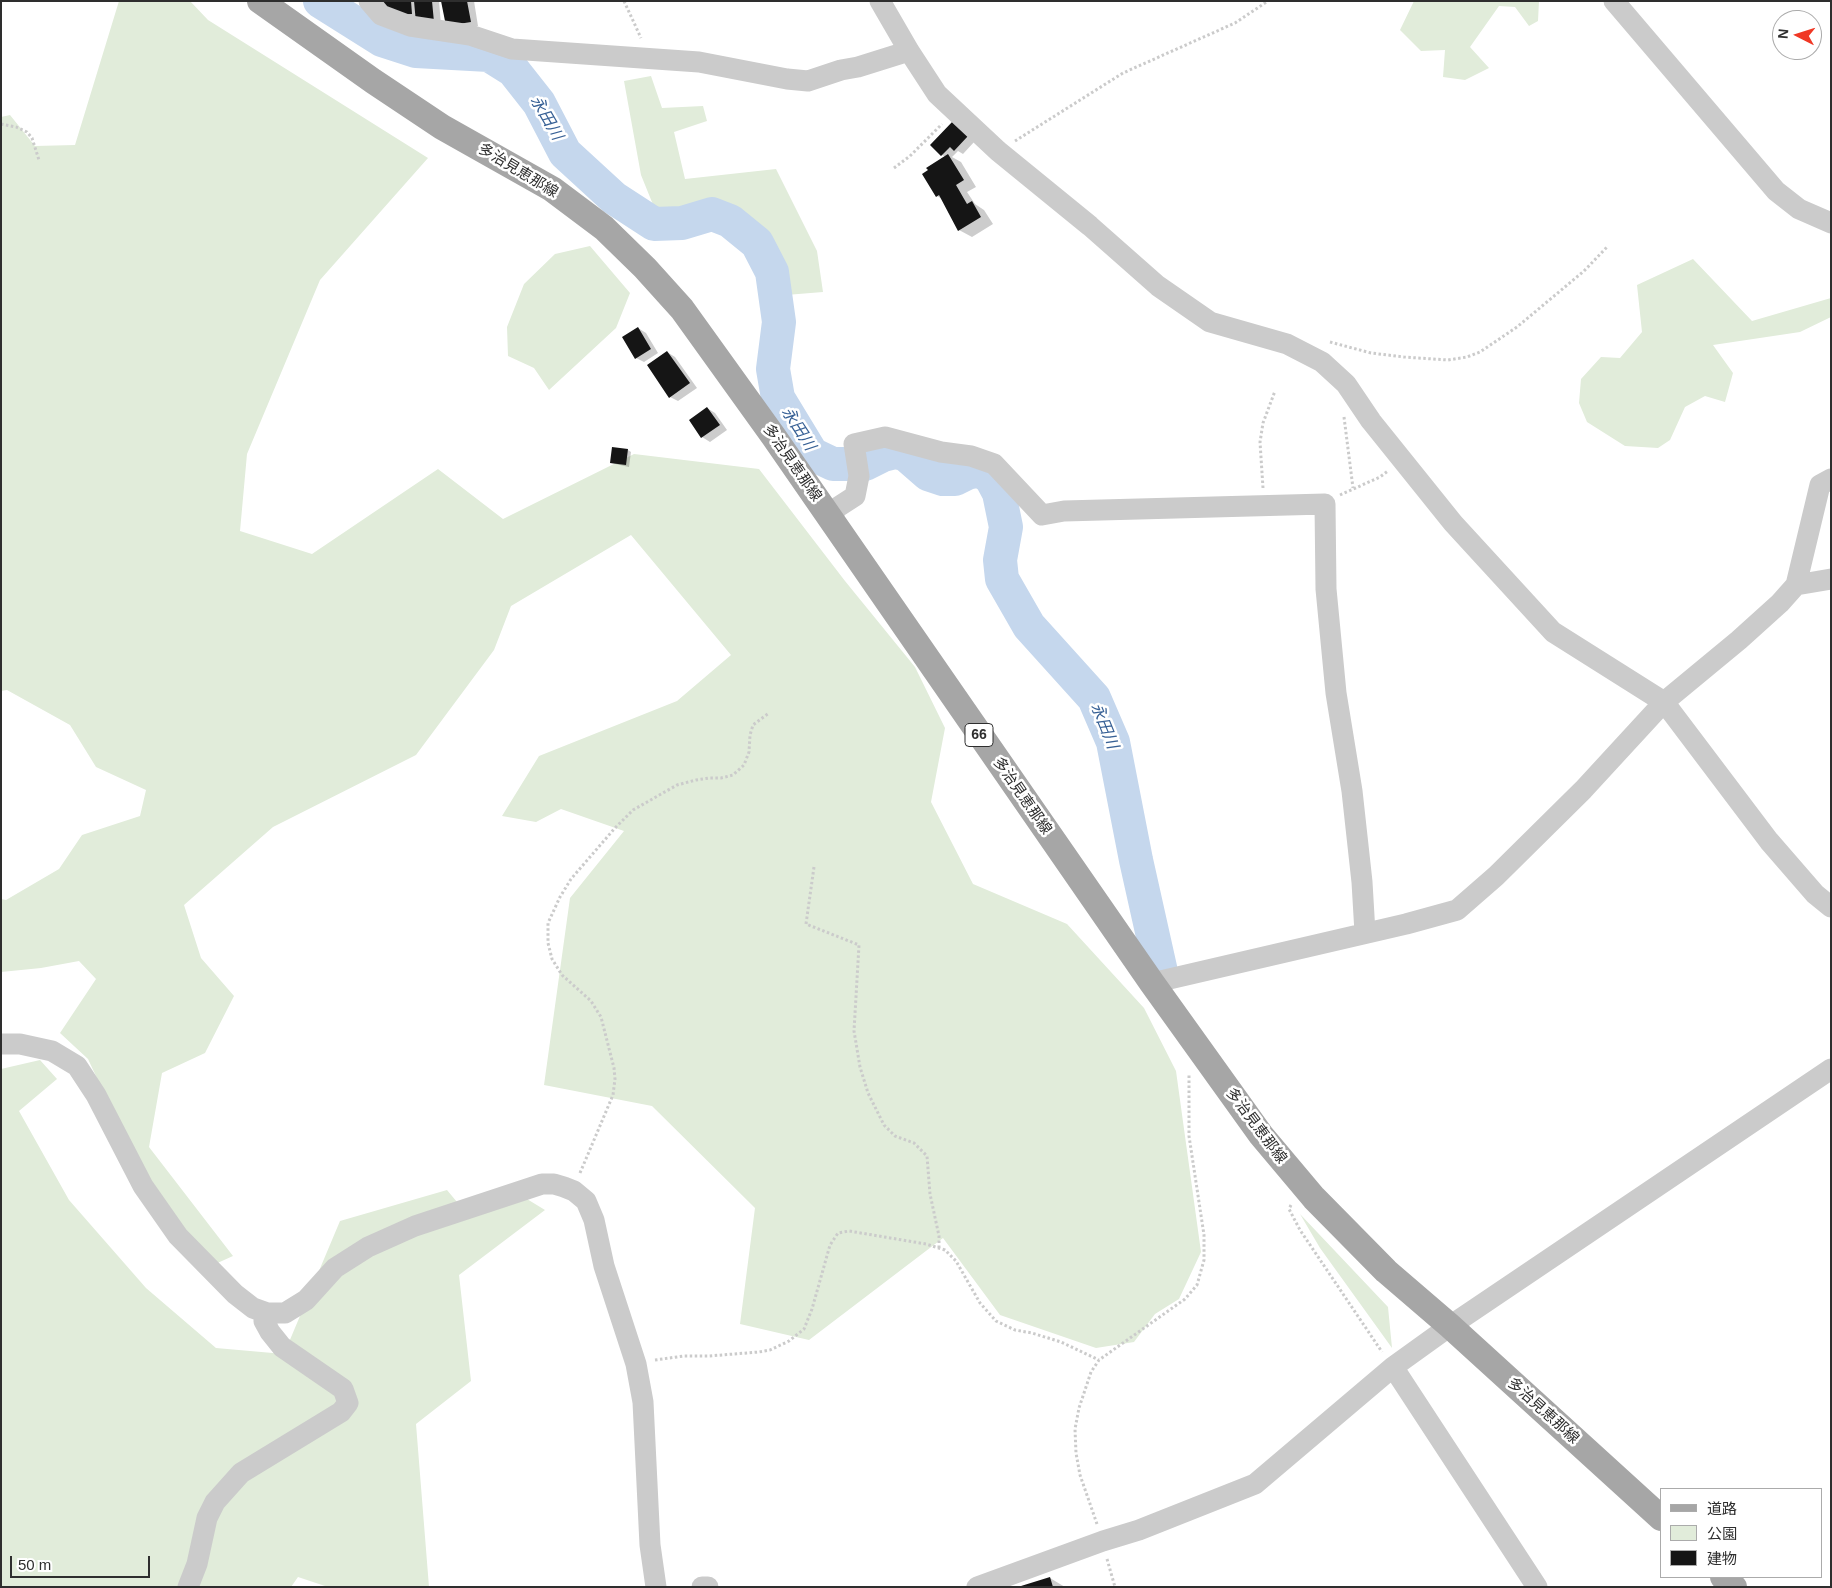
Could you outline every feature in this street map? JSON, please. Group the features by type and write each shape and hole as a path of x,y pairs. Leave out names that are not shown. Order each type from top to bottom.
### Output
{"main road":[{"name":"多治見恵那線","path":"270,4 373,81 442,127 552,189 604,228 645,268 682,309 830,517 1152,983 1261,1135 1302,1184 1386,1271 1450,1326 1660,1517"},
{"path":"1725,1578 1734,1587"}],"street":[{"path":"369,1 381,15 410,26 470,35 512,49 699,62 787,79 808,81 909,51"},
{"path":"880,1 937,94 998,152 1090,226 1158,286 1210,322 1287,344 1322,362 1346,384 1371,421 1453,523 1552,632 1664,702 1769,842 1815,894 1831,907"},
{"path":"1614,1 1776,191 1798,209 1831,223"},
{"path":"830,517 838,507 855,496 858,476 854,444 885,436 941,452 970,456 994,464 1042,515 1064,511 1325,504 1328,608 1336,693 1352,791 1362,882 1365,933"},
{"path":"1152,983 1406,924 1456,910 1496,876 1582,790 1664,702 1739,640 1780,603 1796,585 1820,485 1831,479"},
{"path":"1796,585 1831,579"},
{"path":"1,1044 20,1044 52,1052 78,1066 96,1095 143,1186 178,1236 235,1294 253,1308 267,1313 285,1313 306,1300 335,1268 368,1247 392,1236 542,1184 554,1184 574,1191 586,1201 594,1220 604,1266 636,1364 643,1402 650,1545 656,1587"},
{"path":"977,1587 1103,1541 1139,1530 1255,1484 1393,1367 1450,1326 1831,1069"},
{"path":"188,1587 197,1564 207,1518 215,1502 241,1473 341,1412 348,1403 343,1389 282,1348 264,1321 267,1313"},
{"path":"1393,1367 1537,1587"},
{"path":"702,1587 708,1587"}],"path":[{"path":"624,1 639,32 645,50 645,58"},
{"path":"998,152 1123,74 1234,23 1268,1"},
{"path":"894,168 910,156 955,111"},
{"path":"1,124 16,127 26,132 32,138 39,160"},
{"path":"1326,341 1371,353 1448,360 1467,357 1480,352 1517,327 1584,271 1608,246"},
{"path":"1264,506 1260,442 1263,423 1275,391"},
{"path":"1353,488 1344,413 1358,401"},
{"path":"1325,504 1353,488 1380,477 1402,460"},
{"path":"574,1191 612,1095 615,1079 614,1068 601,1017 592,1001 562,975 552,959 548,943 548,923 571,879 633,810 677,785 696,780 733,775 744,765 749,752 753,724 769,713"},
{"path":"814,867 806,924 859,945 854,1031 860,1066 868,1093 884,1125 894,1136 914,1143 927,1156 930,1194 939,1236 939,1248"},
{"path":"1115,1587 1103,1541 1080,1474 1076,1453 1075,1429 1079,1408 1091,1372 1100,1360 1175,1307 1197,1285 1204,1260 1204,1235 1190,1136 1189,1073 1190,1062 1202,1053"},
{"path":"1302,1184 1289,1209 1300,1230 1393,1367"},
{"path":"636,1364 649,1360 684,1356 758,1352 770,1350 789,1341 804,1329 815,1300 830,1246 838,1234 849,1231 866,1232 926,1244 945,1250 956,1261 980,1303 996,1321 1015,1330 1061,1342 1100,1360"}],"green space":[{"path":"119,1 190,1 208,20 428,158 320,280 247,454 240,531 312,554 438,469 503,519 634,454 759,469 845,581 915,667 945,728 931,802 973,884 1067,924 1144,1008 1176,1071 1201,1252 1179,1299 1155,1314 1134,1342 1096,1348 1000,1315 943,1238 809,1340 740,1324 755,1208 652,1106 544,1085 570,898 624,831 561,809 536,822 502,816 539,756 677,701 731,655 631,535 511,606 494,650 416,755 273,827 184,905 201,958 234,996 205,1053 162,1073 149,1147 233,1256 213,1265 161,1205 124,1136 88,1059 60,1033 96,979 79,961 41,968 1,972 1,899 6,900 59,869 82,835 140,816 146,790 96,767 70,725 7,690 1,691 1,117 10,115 35,146 75,145"},
{"path":"1414,1 1539,1 1538,21 1529,26 1515,7 1499,6 1470,47 1489,68 1465,80 1443,77 1445,50 1421,51 1400,30"},
{"path":"651,76 662,108 703,106 707,121 674,132 685,179 776,169 817,251 823,292 786,295 778,267 764,238 741,217 710,204 656,212 641,175 624,81"},
{"path":"590,246 630,293 616,328 549,390 534,368 508,356 507,327 524,284 555,254"},
{"path":"1693,259 1752,321 1831,298 1831,317 1800,332 1713,345 1733,373 1725,402 1705,396 1685,407 1670,440 1658,448 1625,446 1587,422 1579,403 1581,379 1601,357 1620,358 1642,332 1637,285"},
{"path":"40,1060 57,1079 19,1111 69,1200 146,1288 216,1348 284,1354 340,1221 447,1190 467,1214 522,1196 545,1210 459,1275 471,1381 416,1424 429,1587 328,1587 298,1577 291,1587 1,1587 1,1069"},
{"path":"1300,1214 1388,1307 1392,1348 1320,1248"}],"building":[{"path":"383,1 411,1 412,14 384,15"},
{"path":"414,1 432,1 434,22 416,23"},
{"path":"441,1 467,1 471,22 446,26"},
{"path":"953,121 968,136 954,151 950,147 941,156 930,145"},
{"path":"948,154 964,180 956,185 967,204 972,201 981,217 958,231 939,195 936,197 922,174 928,170 926,168"},
{"path":"638,327 651,349 635,359 622,337"},
{"path":"667,351 690,383 669,398 647,365"},
{"path":"707,407 720,425 701,438 689,420"},
{"path":"612,447 628,449 626,465 610,463"},
{"path":"1050,1577 1053,1587 1021,1587 1021,1586"}],"waterway":[{"name":"永田川","path":"320,1 382,40 416,51 489,55 513,70 539,103 565,153 614,198 654,224 682,223 712,214 730,221 757,243 772,272 779,322 773,369 778,398 812,454 833,464 865,464 883,455 895,452 905,454 928,474 943,479 955,479 967,473 980,470 991,478 999,493 1006,527 1000,560 1002,579 1029,626 1094,698 1113,742 1136,860 1161,972"}]}
